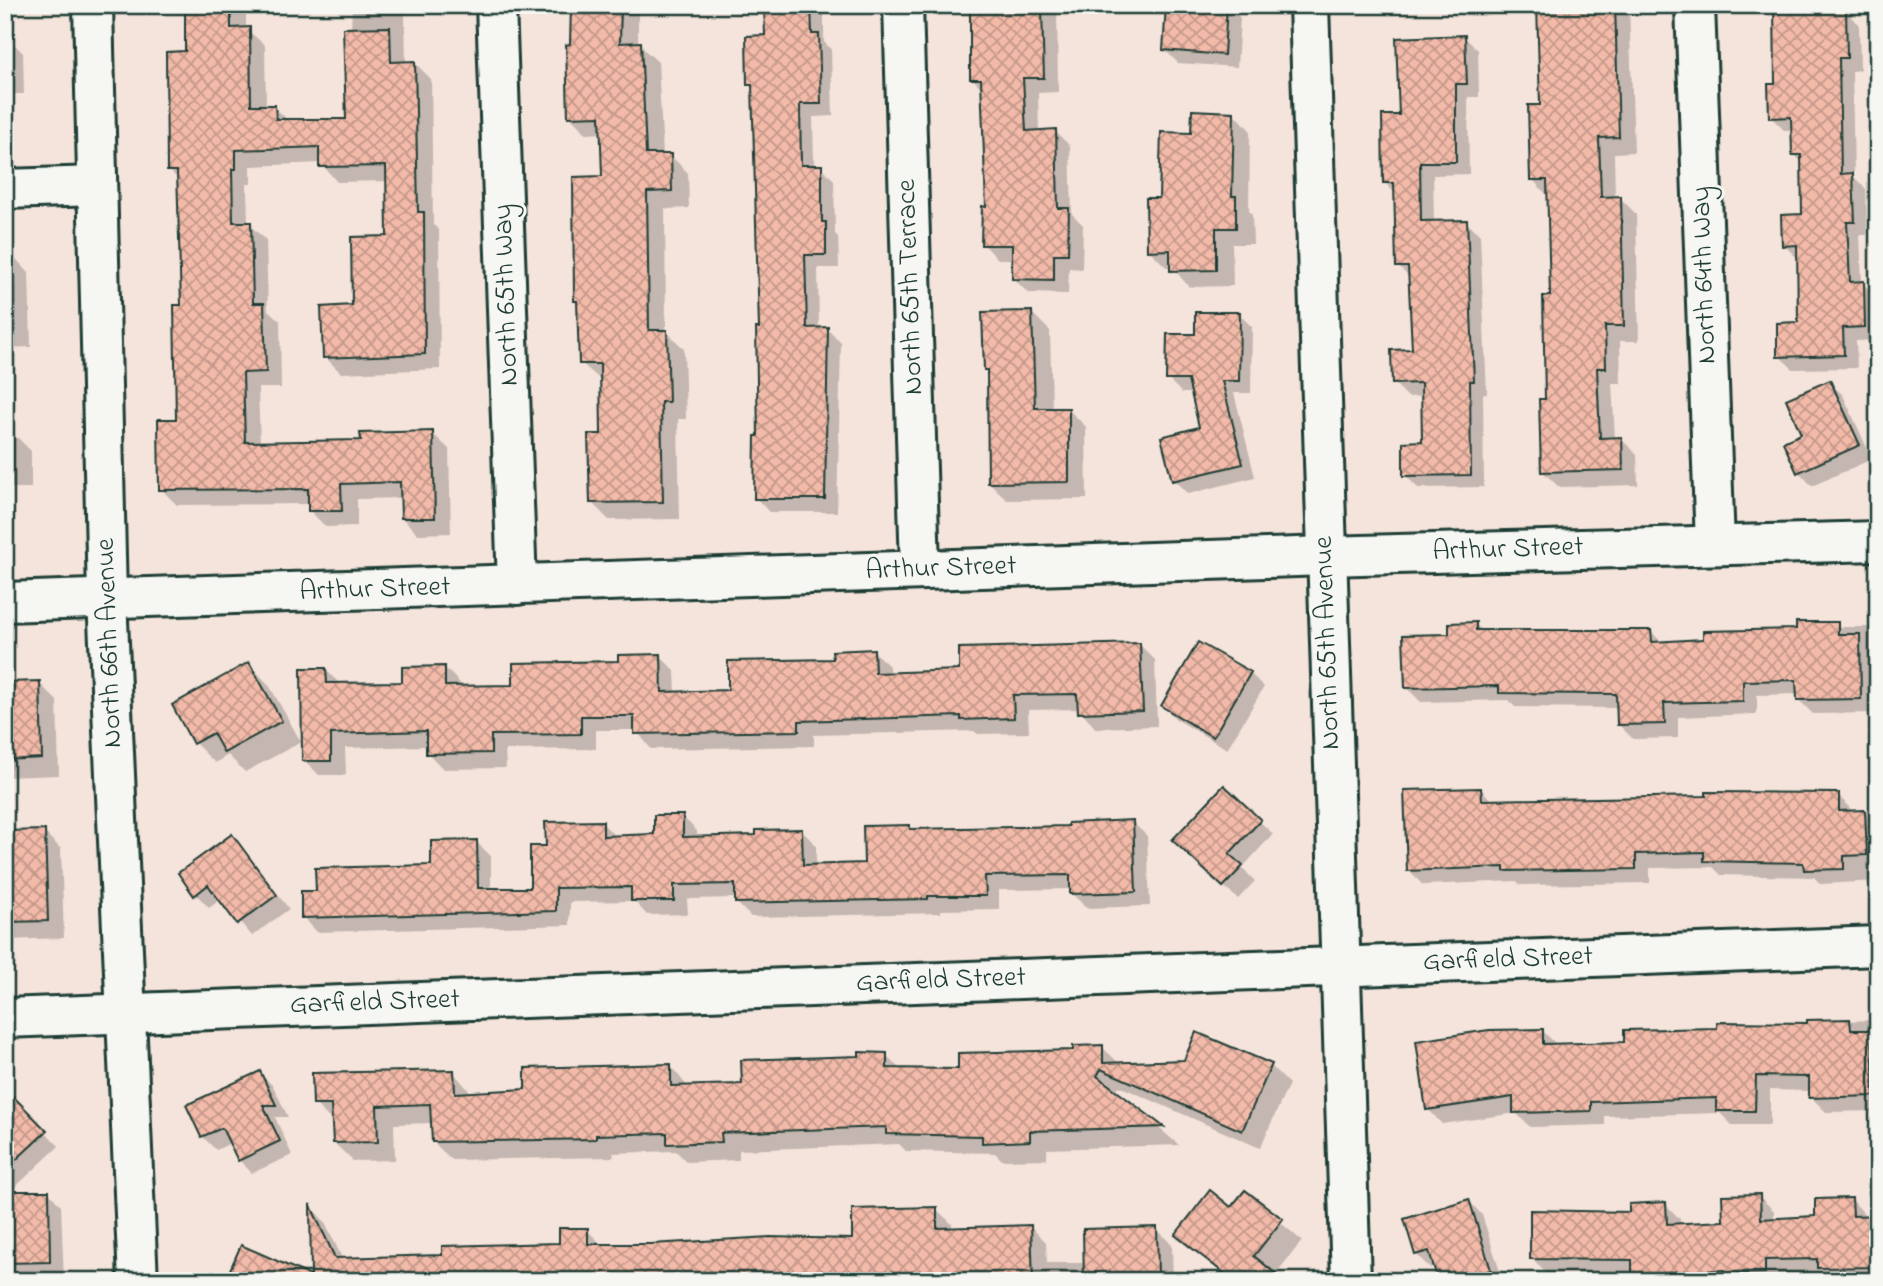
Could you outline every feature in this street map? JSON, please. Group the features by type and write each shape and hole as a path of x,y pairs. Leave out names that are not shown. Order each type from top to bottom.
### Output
{"street":[{"name":"North 66th Avenue","path":"93,5 107,598 138,1281"},
{"name":"North 65th Way","path":"496,5 517,585"},
{"name":"North 65th Terrace","path":"903,5 920,569"},
{"name":"North 65th Avenue","path":"1309,5 1350,1281"},
{"name":"North 64th Way","path":"1695,5 1715,545"},
{"path":"5,189 97,186"},
{"name":"Arthur Street","path":"5,602 1325,555 1878,541"},
{"name":"Garfield Street","path":"5,1018 1878,946"}],"building":[{"path":"571,5 621,5 620,43 641,42 646,154 671,154 672,191 647,192 649,330 667,330 669,402 661,402 663,502 590,503 588,434 601,434 600,364 579,364 577,301 574,301 573,177 602,176 600,116 568,117 566,45 570,44"},
{"path":"764,5 811,5 812,34 819,34 821,104 800,104 801,165 822,165 822,222 826,222 826,255 805,255 807,328 828,327 825,499 754,499 755,436 758,436 756,328 759,328 752,85 747,85 746,36 765,35"},
{"path":"1166,5 1227,5 1224,55 1163,50"},
{"path":"1615,5 1619,137 1599,138 1601,197 1621,196 1624,326 1605,326 1606,368 1597,368 1600,438 1622,437 1623,470 1541,472 1539,399 1545,399 1543,296 1550,296 1547,180 1530,180 1528,105 1540,105 1537,6"},
{"path":"1774,5 1809,5 1809,10 1846,9 1847,58 1839,58 1841,174 1853,173 1855,222 1847,222 1850,282 1864,281 1865,327 1843,328 1844,355 1777,357 1777,323 1798,322 1797,245 1782,246 1781,215 1802,214 1801,155 1792,155 1791,117 1769,118 1768,84 1775,84"},
{"path":"231,9 231,28 250,27 251,105 275,105 276,119 346,119 343,28 390,27 391,62 415,61 418,212 424,212 425,354 323,358 321,307 352,305 351,237 387,236 386,166 319,167 319,147 236,150 236,169 232,169 233,222 251,222 253,303 264,303 266,372 243,373 245,442 361,440 360,433 433,431 435,518 401,518 400,482 341,484 342,511 308,511 308,489 159,490 158,419 176,419 174,305 181,305 177,171 167,171 166,52 185,51 185,10"},
{"path":"1042,10 1044,78 1023,78 1026,131 1056,129 1058,208 1069,208 1068,254 1054,254 1054,280 1012,279 1012,245 981,245 982,206 986,207 981,79 970,79 970,11"},
{"path":"1465,35 1467,84 1456,84 1456,162 1420,162 1421,221 1467,220 1474,381 1470,381 1471,475 1403,476 1403,442 1422,441 1421,383 1392,384 1391,350 1412,349 1408,267 1396,267 1394,183 1383,183 1382,115 1399,115 1396,38"},
{"path":"1192,110 1234,112 1232,196 1236,196 1236,228 1216,228 1216,270 1170,271 1170,250 1147,251 1146,198 1159,198 1161,132 1191,133"},
{"path":"1032,311 1035,408 1069,408 1069,482 988,483 987,370 984,370 982,312"},
{"path":"1195,312 1240,312 1239,381 1222,381 1243,464 1172,481 1161,437 1199,427 1188,380 1166,380 1167,334 1195,334"},
{"path":"1830,380 1860,445 1797,473 1783,442 1801,434 1786,399"},
{"path":"1476,622 1476,630 1651,630 1652,642 1703,639 1703,631 1796,629 1796,622 1838,622 1838,634 1860,634 1861,699 1797,700 1796,680 1743,681 1743,701 1664,703 1665,724 1617,725 1616,694 1499,693 1499,686 1405,688 1403,635 1449,634 1449,623"},
{"path":"1198,642 1251,672 1213,737 1161,706"},
{"path":"1140,643 1143,711 1078,713 1077,694 1013,695 1014,718 961,720 961,716 799,721 799,731 634,734 634,716 581,716 581,734 491,735 491,753 426,754 426,731 331,734 331,761 302,761 301,668 326,668 327,683 402,682 402,667 445,666 445,686 513,685 513,663 618,661 618,655 661,654 662,692 728,690 728,661 833,659 832,651 874,649 875,673 959,670 959,648"},
{"path":"249,662 282,721 224,753 213,733 193,744 172,705"},
{"path":"40,681 42,758 5,760 5,682"},
{"path":"1224,785 1261,820 1229,854 1243,866 1223,887 1172,840"},
{"path":"1481,788 1482,800 1706,796 1706,792 1839,793 1839,811 1865,810 1867,855 1844,856 1844,869 1804,870 1803,863 1704,861 1704,852 1636,854 1636,869 1504,871 1504,867 1407,871 1404,790"},
{"path":"654,815 683,815 683,837 756,835 756,830 802,829 803,865 864,863 863,826 910,825 910,829 1068,826 1068,823 1133,820 1136,892 1070,894 1070,875 985,876 986,896 928,896 928,899 735,903 735,884 674,885 674,901 631,901 631,887 556,888 556,911 301,918 301,891 316,891 315,868 431,865 431,841 477,840 478,888 530,888 530,846 546,846 545,822 603,821 603,836 654,834"},
{"path":"45,830 48,921 5,922 5,831"},
{"path":"232,834 277,895 237,924 208,885 194,896 178,873"},
{"path":"1850,1019 1851,1030 1872,1030 1874,1096 1809,1098 1809,1077 1756,1076 1755,1111 1716,1111 1716,1098 1591,1102 1591,1111 1513,1113 1513,1097 1426,1110 1416,1041 1489,1030 1543,1029 1543,1044 1624,1042 1624,1030 1717,1028 1717,1022 1807,1023 1807,1020"},
{"path":"1196,1032 1272,1064 1242,1131 1101,1069 1097,1076 1164,1127 1030,1131 1030,1141 982,1143 982,1136 886,1134 886,1127 721,1133 722,1142 667,1144 667,1133 596,1135 596,1139 432,1142 430,1104 377,1106 378,1142 333,1143 331,1105 313,1105 312,1073 454,1070 455,1093 525,1089 525,1068 671,1064 671,1086 742,1084 741,1060 859,1056 859,1052 887,1053 887,1068 958,1069 958,1053 1073,1050 1073,1046 1103,1045 1103,1063 1184,1060"},
{"path":"260,1071 276,1105 263,1105 280,1141 238,1161 222,1128 201,1137 186,1105"},
{"path":"5,1088 47,1131 5,1170"},
{"path":"1210,1190 1231,1207 1245,1190 1283,1219 1254,1256 1285,1281 1234,1281 1175,1235"},
{"path":"5,1191 49,1191 50,1262 5,1263"},
{"path":"1760,1194 1761,1219 1815,1216 1815,1199 1852,1198 1853,1216 1878,1215 1878,1267 1817,1268 1817,1259 1765,1260 1765,1273 1725,1274 1724,1270 1632,1274 1632,1260 1530,1259 1530,1210 1629,1212 1629,1204 1666,1202 1667,1224 1723,1221 1722,1195"},
{"path":"1469,1199 1491,1270 1459,1281 1438,1281 1429,1251 1415,1255 1404,1219"},
{"path":"310,1204 335,1258 442,1255 442,1246 559,1243 559,1228 588,1228 588,1244 651,1244 770,1237 852,1239 852,1209 937,1207 937,1228 1031,1225 1033,1281 225,1281 241,1245 311,1276"},
{"path":"1157,1227 1158,1275 1084,1281 1083,1229"}]}
